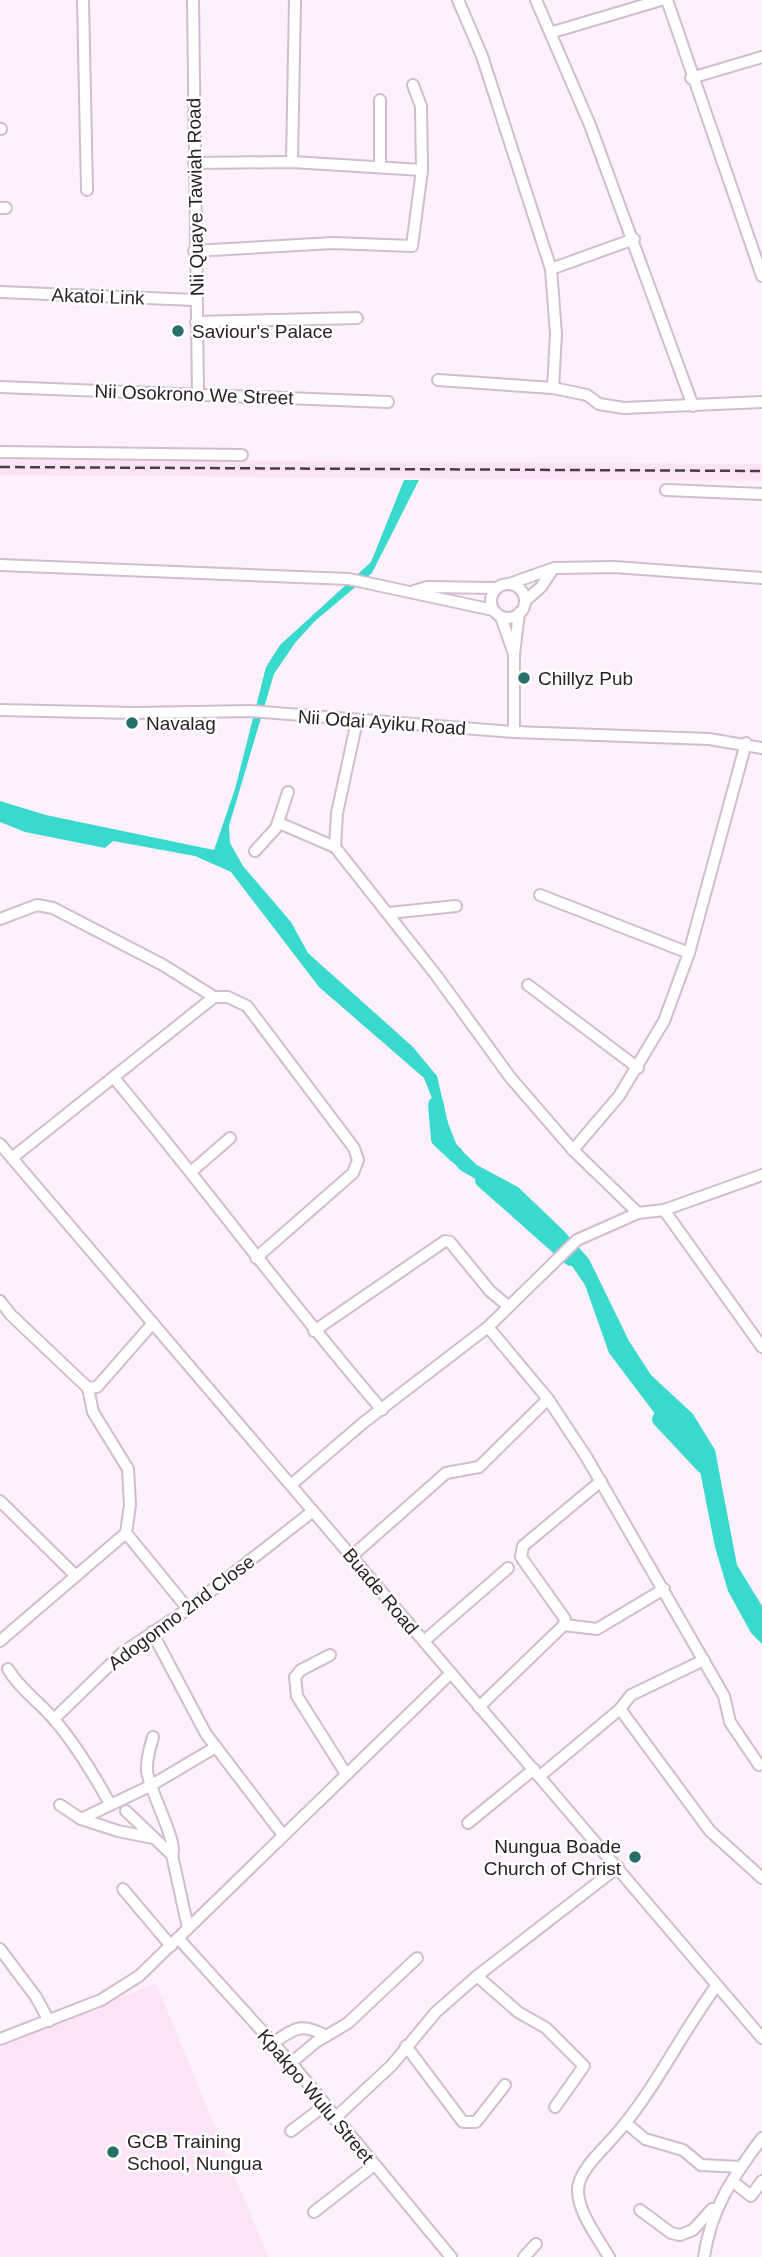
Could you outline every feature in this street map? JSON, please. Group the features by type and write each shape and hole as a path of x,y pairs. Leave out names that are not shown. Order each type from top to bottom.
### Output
{"street":[{"path":"83,0 87,190"},
{"name":"Nii Quaye Tawiah Road","path":"193,0 194,251 198,394"},
{"path":"292,162 295,0"},
{"path":"458,0 482,56 551,269 556,334 553,388"},
{"path":"536,0 553,32 634,239 693,406"},
{"path":"553,32 661,0"},
{"path":"667,0 691,78 753,242 762,276"},
{"path":"691,78 762,57"},
{"path":"194,251 333,243 410,248 414,242 422,170 421,106 413,85"},
{"path":"380,100 380,167"},
{"path":"194,163 292,162 422,170"},
{"path":"551,269 634,239"},
{"name":"Akatoi Link","path":"0,292 195,300"},
{"path":"196,322 357,318"},
{"path":"438,380 553,388 587,395 607,406 656,409 762,402"},
{"name":"Nii Osokrono We Street","path":"0,387 388,402"},
{"path":"0,452 242,455"},
{"path":"666,490 762,494"},
{"path":"0,565 349,579 414,591 427,597 511,618 519,614"},
{"path":"414,591 427,587 496,588 554,568 615,566 762,578"},
{"path":"514,732 514,654 519,614 525,601 541,587 554,568"},
{"path":"509,584 520,589 525,601"},
{"path":"496,588 491,598 514,654"},
{"name":"Nii Odai Ayiku Road","path":"0,710 135,713 250,711 514,732 641,735 746,743 762,748"},
{"path":"357,721 337,813 335,847 510,1077 573,1150 638,1213"},
{"path":"573,1150 619,1096 664,1021 689,953 746,743"},
{"path":"255,851 279,822 288,792"},
{"path":"279,822 335,847"},
{"path":"540,895 689,953"},
{"path":"0,919 37,905 53,908 163,965 214,997 228,997 247,1006 354,1148 358,1160 353,1172 256,1258"},
{"path":"388,914 456,906"},
{"path":"528,985 638,1068"},
{"path":"12,1158 214,997"},
{"path":"114,1078 192,1171 314,1331 382,1410"},
{"path":"192,1171 230,1138"},
{"name":"Buade Road","path":"0,1145 762,2038"},
{"path":"292,1484 488,1326 577,1240 638,1213 664,1210 762,1175"},
{"path":"664,1210 762,1347"},
{"path":"314,1331 445,1241 450,1242 490,1292 508,1306"},
{"path":"0,1301 11,1315 88,1388 93,1412 128,1469 130,1505 126,1533 0,1641"},
{"path":"88,1388 97,1387 153,1322"},
{"path":"488,1326 548,1399 601,1481 724,1696 735,1730 760,1765"},
{"path":"352,1556 446,1473 479,1467 548,1399"},
{"path":"479,1707 564,1625 565,1619 521,1557 521,1552 526,1543 601,1481"},
{"path":"0,1501 76,1576"},
{"name":"Adogonno 2nd Close","path":"54,1719 122,1653 188,1609 313,1511"},
{"path":"126,1533 188,1609"},
{"path":"424,1641 508,1568"},
{"path":"564,1625 597,1629 664,1589"},
{"path":"152,1632 216,1747 283,1835"},
{"path":"330,1655 301,1670 295,1677 295,1686 297,1696 346,1774"},
{"path":"468,1823 620,1709 631,1695 704,1660"},
{"path":"8,1669 16,1682 54,1719 90,1767 110,1804"},
{"path":"0,2039 101,2000 138,1976 451,1673"},
{"path":"620,1709 710,1831 762,1878"},
{"path":"153,1737 147,1770 150,1786 174,1846 172,1855 188,1928"},
{"path":"81,1819 150,1786 216,1747"},
{"path":"60,1805 81,1819 118,1831 155,1838"},
{"path":"126,1811 172,1855"},
{"path":"334,2119 392,2065 436,2012 477,1976 618,1867"},
{"name":"Kpakpo Wulu Street","path":"123,1889 291,2063 334,2119 451,2257"},
{"path":"0,1949 36,1997 49,2021"},
{"path":"291,2063 348,2023 416,1958"},
{"path":"477,1976 518,2012 546,2028 583,2066 555,2107"},
{"path":"609,2257 590,2225 578,2188 581,2178 626,2123 717,1985"},
{"path":"273,2043 295,2029 311,2027 326,2036"},
{"path":"406,2046 463,2122 476,2122 505,2085"},
{"path":"291,2131 324,2106"},
{"path":"626,2123 645,2139 683,2150 701,2165 741,2167"},
{"path":"704,2257 708,2227 717,2205 762,2138"},
{"path":"314,2212 373,2166"},
{"path":"732,2181 751,2196 762,2181"},
{"path":"640,2210 671,2233 680,2235 693,2230 717,2205"},
{"path":"523,2257 536,2244"}],"shaded area":[{"path":"0,459 762,464 762,481 0,475"},
{"path":"404,480 419,480 372,573 315,621 295,643 274,674 229,826 230,843 243,866 291,922 308,953 413,1047 437,1076 448,1123 457,1146 477,1165 518,1187 589,1259 629,1341 651,1375 693,1414 715,1450 737,1565 762,1606 762,1644 751,1633 728,1591 715,1547 699,1466 687,1441 665,1427 609,1353 585,1285 550,1234 521,1205 460,1170 444,1152 433,1101 424,1078 319,987 231,872 195,856 113,841 105,848 25,832 0,822 0,801 46,815 214,850 235,789 266,667 280,645 371,562"},
{"name":"GCB Training School, Nungua","path":"156,1983 268,2257 0,2257 0,2047"}],"waterway":[{"path":"436,1105 439,1139 456,1155"},
{"path":"483,1180 571,1258"},
{"path":"660,1419 704,1466"}],"railway":[{"path":"0,467 762,471"}],"place":[{"name":"Saviour's Palace","path":"178,331"},
{"name":"Chillyz Pub","path":"524,678"},
{"name":"Navalag","path":"132,723"},
{"name":"Nungua Boade Church of Christ","path":"635,1857"},
{"name":"GCB Training School, Nungua","path":"113,2152"}]}
